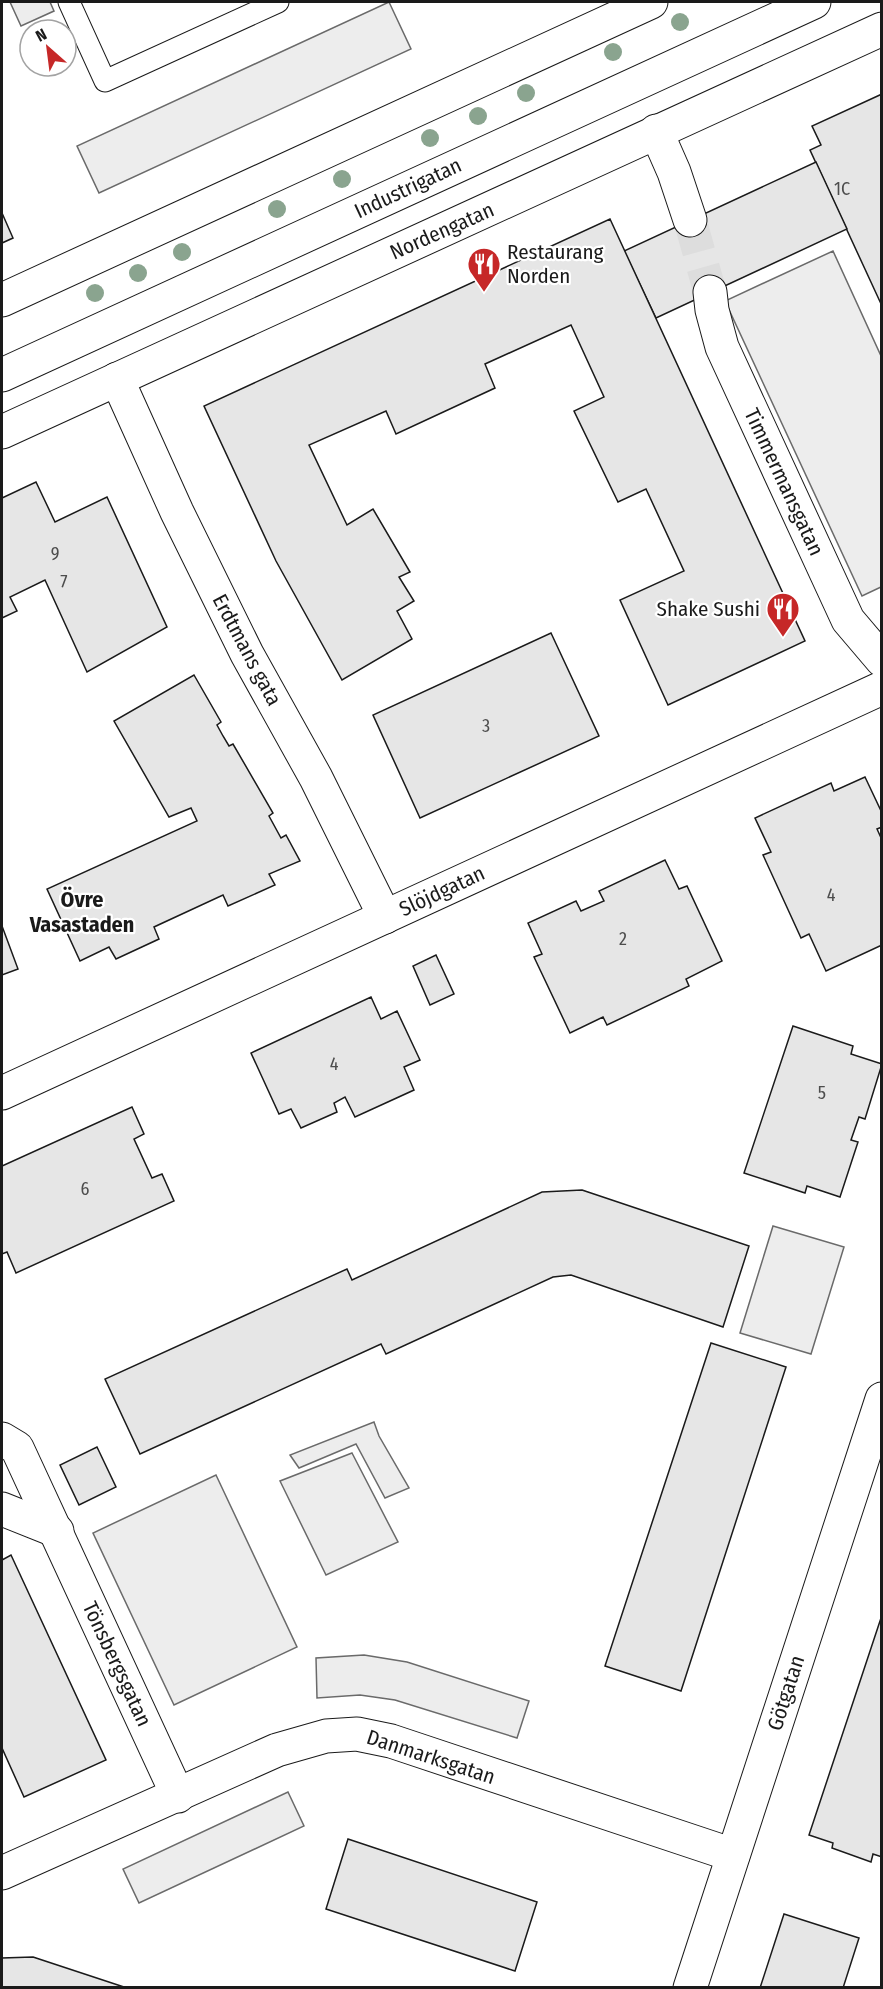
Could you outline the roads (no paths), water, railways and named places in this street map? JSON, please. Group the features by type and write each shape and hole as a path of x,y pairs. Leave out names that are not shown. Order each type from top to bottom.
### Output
{"street":[{"path":"2,300 651,2"},
{"name":"Industrigatan","path":"2,375 814,2"},
{"name":"Nordengatan","path":"2,432 882,29"},
{"path":"656,131 674,172 690,220"},
{"name":"Timmermansgatan","path":"710,292 712,310 722,347 848,620 877,647"},
{"name":"Erdtmans gata","path":"117,379 177,512 247,654 316,778 385,917"},
{"name":"Slöjdgatan","path":"2,1093 882,688"},
{"name":"Götgatan","path":"690,1988 882,1399"},
{"name":"Tönsbergsgatan","path":"2,1439 17,1449 178,1796"},
{"path":"2,1509 57,1531"},
{"name":"Danmarksgatan","path":"2,1874 278,1750 326,1736 357,1734 391,1741 734,1855"}],"lane":[{"path":"69,2 105,81 278,2"}],"tunnel":[{"path":"690,220 710,292"}],"place":[{"name":"Restaurang Norden","path":"484,293"},
{"name":"Shake Sushi","path":"783,638"}],"district":[{"name":"Övre Vasastaden","path":"82,912"}]}
